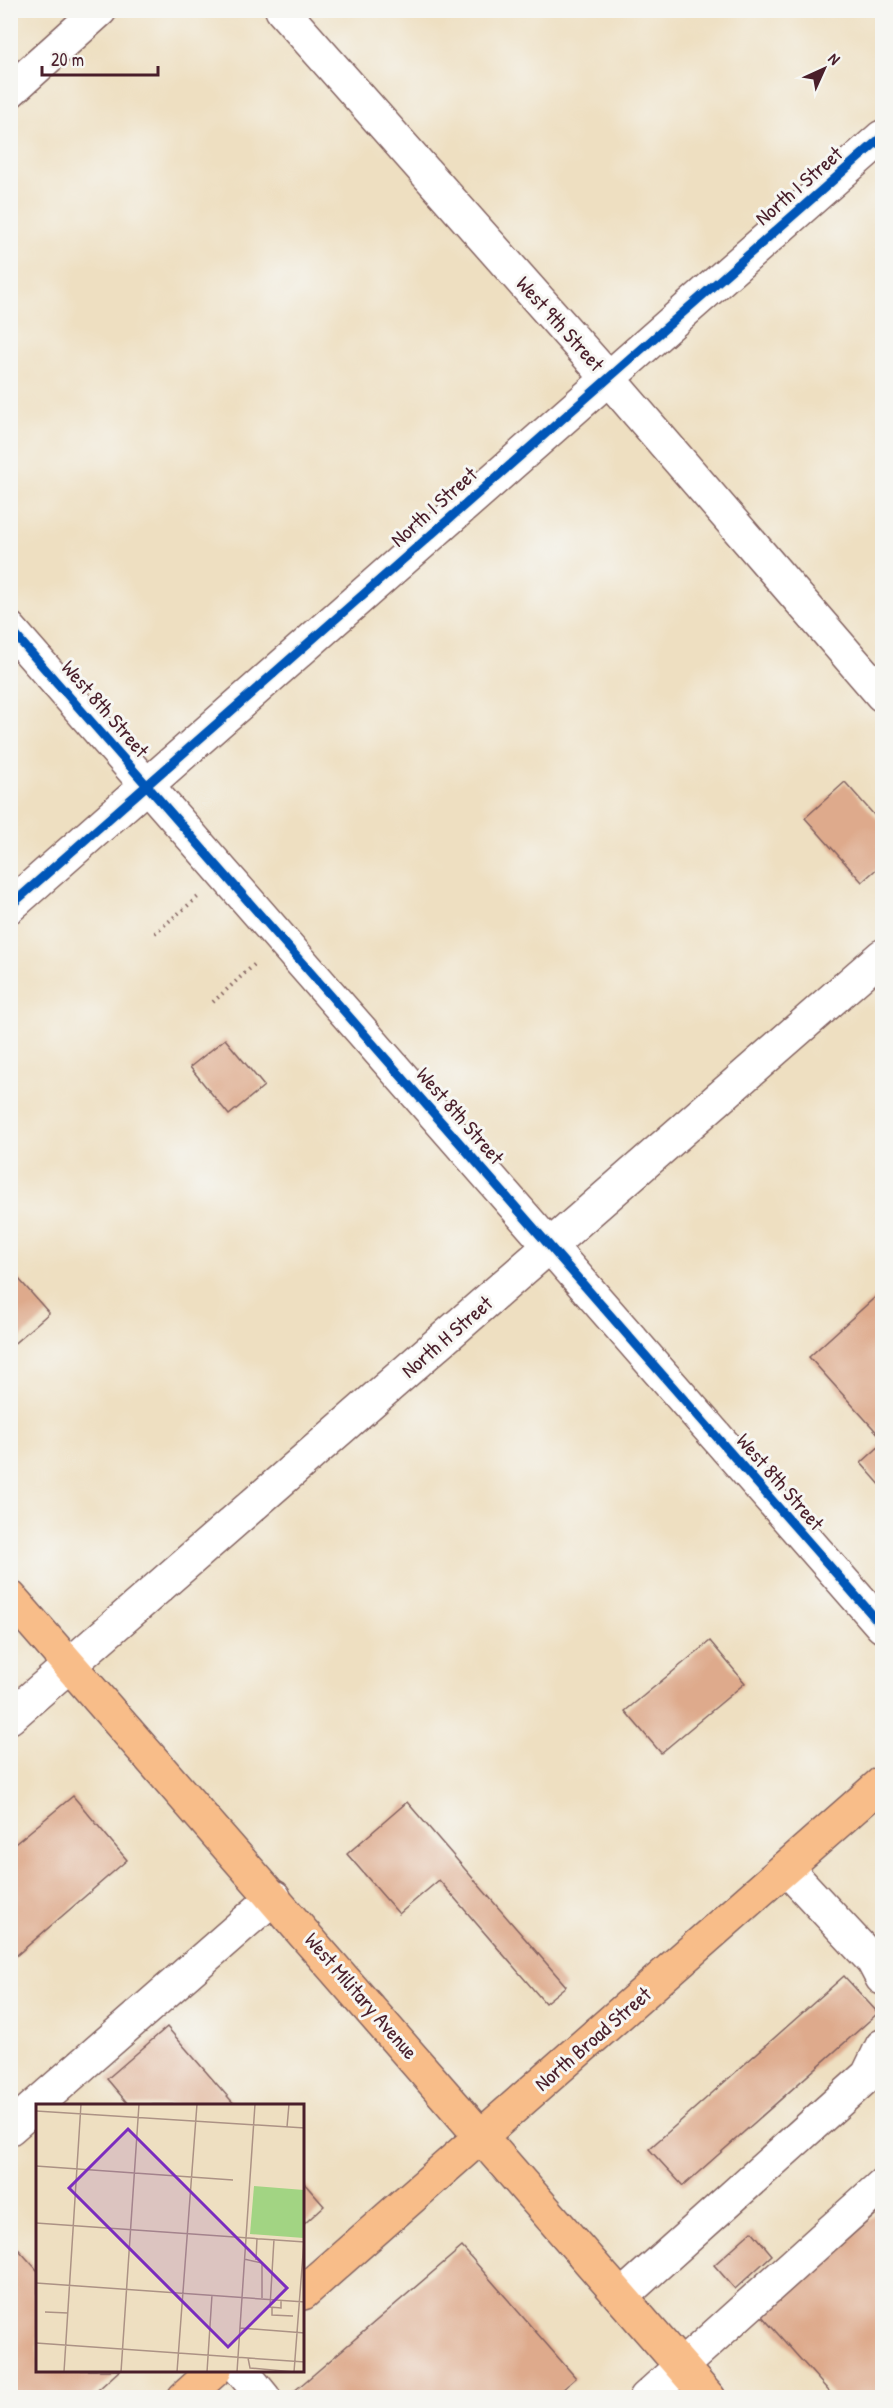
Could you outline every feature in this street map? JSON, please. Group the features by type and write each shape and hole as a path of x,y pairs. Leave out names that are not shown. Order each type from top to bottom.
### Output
{"main road":[{"name":"West Military Avenue","path":"10,1597 709,2397"},
{"name":"North Broad Street","path":"304,2292 882,1783"},
{"path":"184,2397 212,2372"}],"street":[{"path":"10,91 100,10"},
{"name":"West 9th Street","path":"282,10 607,377 882,695"},
{"name":"North I Street","path":"10,906 607,377 882,137"},
{"name":"West 8th Street","path":"10,629 882,1626"},
{"name":"North H Street","path":"10,1717 882,956"},
{"path":"786,1868 879,1964"},
{"path":"37,2104 274,1897"},
{"path":"621,2298 868,2075 882,2046"},
{"path":"10,2128 36,2105"},
{"path":"646,2397 882,2185"},
{"path":"242,2372 264,2397"}],"path":[{"path":"155,933 205,891"},
{"path":"213,1002 258,961"}],"building":[{"path":"845,782 882,824 882,864 862,882 805,818"},
{"path":"225,1039 264,1086 229,1115 190,1067"},
{"path":"10,1269 49,1313 10,1347"},
{"path":"882,1291 882,1438 809,1357"},
{"path":"882,1444 882,1487 861,1463"},
{"path":"710,1641 745,1683 661,1753 625,1711"},
{"path":"73,1796 127,1860 10,1961 10,1848"},
{"path":"407,1802 566,1986 545,2003 439,1880 399,1914 347,1854"},
{"path":"844,1976 878,2013 683,2186 649,2149"},
{"path":"167,2027 234,2104 128,2104 107,2079"},
{"path":"304,2183 324,2206 304,2224"},
{"path":"882,2209 882,2398 835,2398 761,2315"},
{"path":"752,2231 772,2255 735,2289 714,2265"},
{"path":"10,2240 36,2269 36,2372 118,2372 89,2398 10,2398"},
{"path":"462,2247 576,2378 561,2391 567,2398 296,2398 292,2393"}],"cycle path":[{"path":"10,906 882,137"},
{"path":"10,629 882,1626"}]}
